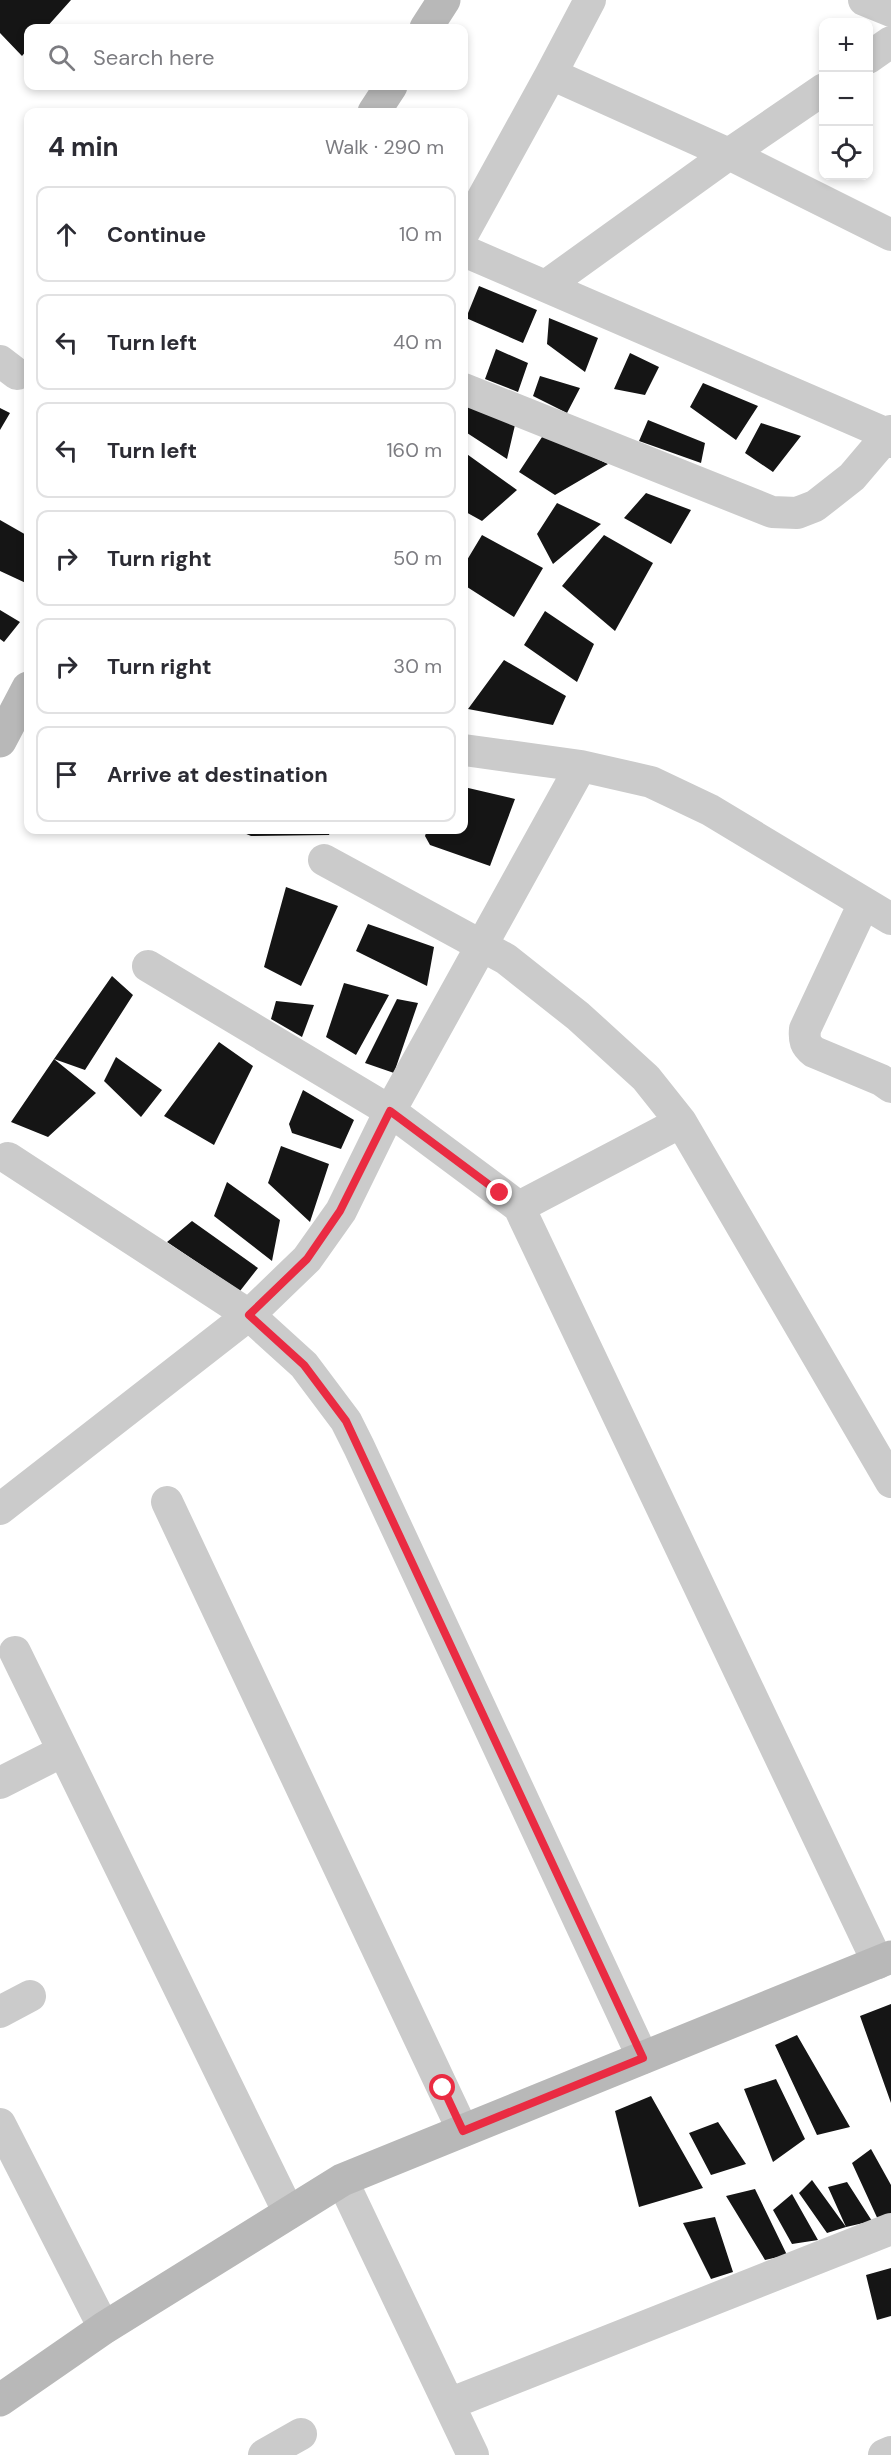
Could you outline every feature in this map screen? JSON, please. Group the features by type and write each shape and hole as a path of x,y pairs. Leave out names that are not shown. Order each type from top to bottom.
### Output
{"street":[{"path":"429,24 444,0"},
{"path":"468,225 590,0"},
{"path":"864,0 891,11"},
{"path":"873,55 891,42"},
{"path":"551,74 729,154 891,235"},
{"path":"377,108 388,90"},
{"path":"547,285 819,92"},
{"path":"468,253 547,285 890,436 852,477 815,506 798,513 772,512 468,391"},
{"path":"0,741 24,696"},
{"path":"468,751 581,766 651,782 710,810 891,919"},
{"path":"0,1509 249,1315 307,1259 340,1211 390,1111 581,766"},
{"path":"324,860 506,959 578,1016 646,1078 681,1122 891,1482"},
{"path":"864,903 806,1029 804,1038 806,1047 814,1052 881,1080 891,1087"},
{"path":"0,2400 104,2328 342,2180 884,1960 519,1207 390,1111 148,966"},
{"path":"519,1207 681,1122"},
{"path":"9,1158 249,1315 304,1365 326,1393 350,1430 643,2058"},
{"path":"167,1502 463,2131"},
{"path":"15,1652 288,2213"},
{"path":"0,1783 63,1751"},
{"path":"0,2012 30,1996"},
{"path":"0,2124 104,2328"},
{"path":"342,2180 473,2455"},
{"path":"449,2404 891,2229"},
{"path":"264,2455 301,2434"},
{"path":"884,2455 891,2452"}],"building":[{"path":"0,0 71,0 50,24 24,24 24,54 22,56 0,33"},
{"path":"479,286 537,310 523,343 468,319 468,313"},
{"path":"549,318 598,338 585,372 547,344"},
{"path":"496,349 528,363 518,392 485,379"},
{"path":"630,353 659,367 645,395 614,389"},
{"path":"540,376 580,388 567,413 533,396"},
{"path":"703,383 758,406 736,440 690,407"},
{"path":"468,406 515,425 507,459 468,434"},
{"path":"0,408 10,413 0,430"},
{"path":"648,420 705,443 701,463 639,441"},
{"path":"761,423 801,436 773,472 745,453"},
{"path":"544,434 608,464 555,495 519,472"},
{"path":"468,455 517,490 482,521 468,513"},
{"path":"646,493 691,510 671,544 624,518"},
{"path":"557,503 601,524 553,564 537,534"},
{"path":"0,520 24,534 24,582 0,571"},
{"path":"482,535 543,568 514,617 468,588 468,558"},
{"path":"604,535 653,563 615,631 562,586"},
{"path":"0,610 20,622 4,642 0,639"},
{"path":"545,611 594,644 577,682 524,645"},
{"path":"504,660 566,696 553,725 468,709"},
{"path":"468,788 515,799 490,866 430,845 426,834 468,834"},
{"path":"246,834 329,834 329,835 251,836"},
{"path":"286,887 338,906 301,986 264,967"},
{"path":"368,924 434,947 427,986 356,951"},
{"path":"112,976 133,995 85,1070 54,1059"},
{"path":"344,983 389,995 356,1055 326,1037"},
{"path":"397,999 418,1003 394,1073 365,1063"},
{"path":"276,1001 314,1005 302,1037 271,1019"},
{"path":"219,1042 253,1066 214,1145 164,1116"},
{"path":"116,1057 162,1090 141,1117 104,1081"},
{"path":"54,1059 96,1093 48,1137 11,1122"},
{"path":"303,1090 354,1120 341,1149 292,1133 289,1124"},
{"path":"281,1146 329,1164 310,1222 268,1183"},
{"path":"227,1182 280,1220 272,1261 214,1216"},
{"path":"192,1221 258,1268 240,1291 167,1242"},
{"path":"891,2004 891,2103 860,2016"},
{"path":"797,2035 850,2127 817,2135 775,2045"},
{"path":"776,2079 805,2139 773,2162 744,2089"},
{"path":"651,2096 703,2188 639,2207 615,2111"},
{"path":"718,2122 746,2164 711,2175 689,2133"},
{"path":"871,2149 891,2185 891,2217 880,2224 852,2163"},
{"path":"812,2180 846,2227 827,2233 799,2193"},
{"path":"847,2182 872,2221 846,2227 828,2187"},
{"path":"755,2189 787,2255 765,2260 726,2196"},
{"path":"792,2194 818,2240 792,2244 773,2210"},
{"path":"715,2217 733,2272 711,2279 683,2223"},
{"path":"891,2268 891,2316 877,2320 866,2275"}],"route":[{"path":"443,2088 463,2131 643,2058 346,1421 304,1365 249,1315 307,1259 340,1211 390,1111 500,1193"}]}
